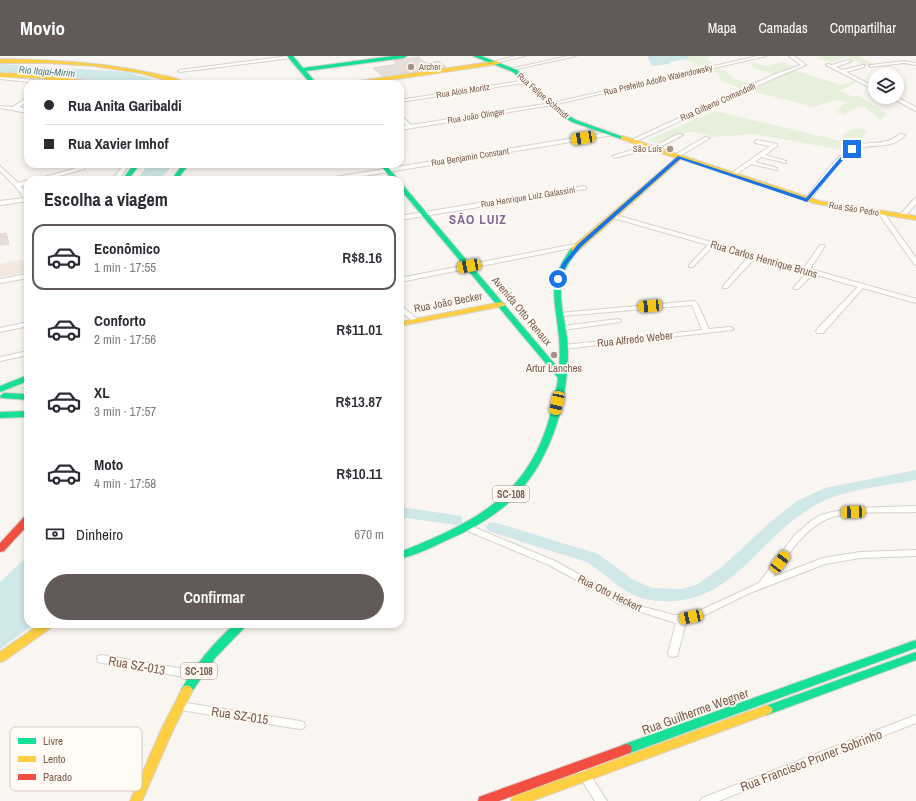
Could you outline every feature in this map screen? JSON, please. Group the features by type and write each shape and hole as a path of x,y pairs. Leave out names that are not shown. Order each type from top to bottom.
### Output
{"main road":[{"path":"0,61 63,61 67,56 72,61 147,72 172,80"},
{"path":"291,56 311,80"},
{"path":"303,70 404,56"},
{"name":"Rua Felipe Schmidt","path":"476,56 512,69 574,122 678,156"},
{"path":"39,61 96,64"},
{"path":"378,80 496,62"},
{"path":"1,78 36,76 66,80"},
{"name":"Rua São Pedro","path":"678,156 807,200 841,208 916,218"},
{"name":"SC-108","path":"404,554 468,528 499,505 527,479 536,464 549,435 562,379 564,347 557,285 559,273 580,245 678,156"},
{"path":"386,168 393,176"},
{"name":"Avenida Otto Renaux","path":"404,190 501,304 562,379"},
{"name":"Rua João Becker","path":"404,323 501,304"},
{"path":"547,361 558,361 564,357"},
{"path":"2,399 24,381"},
{"path":"2,399 24,397"},
{"path":"0,415 24,414"},
{"path":"0,549 24,524"},
{"path":"0,658 42,628"},
{"name":"SC-108","path":"142,788 196,675 216,647 237,628"},
{"name":"Rua Guilherme Wegner","path":"517,801 582,772 828,676 916,644"},
{"name":"Rua Guilherme Wegner","path":"484,801 582,772 916,656"},
{"path":"828,676 836,685"},
{"name":"SC-108","path":"136,801 141,791"}],"street":[{"path":"180,71 291,56"},
{"path":"496,62 523,56"},
{"path":"512,69 574,56"},
{"name":"Rua Prefeito Adolfo Walendowsky","path":"552,104 764,56"},
{"name":"Rua Gilberto Comandolli","path":"632,141 776,76 804,65 791,56"},
{"path":"850,61 830,66 868,86"},
{"path":"871,66 904,62 916,64"},
{"path":"841,72 862,66"},
{"path":"1,78 24,80"},
{"name":"Rua Alois Moritz","path":"404,101 527,82"},
{"path":"15,108 24,102"},
{"path":"904,103 916,109"},
{"name":"Rua João Olinger","path":"404,128 552,104"},
{"path":"0,107 15,108 24,111"},
{"path":"404,120 410,127"},
{"name":"Rua Benjamin Constant","path":"404,164 611,134"},
{"path":"615,156 652,148 680,135"},
{"path":"807,200 849,151 862,146 892,144 902,135"},
{"path":"678,156 707,138"},
{"path":"732,175 775,145 758,142"},
{"path":"760,155 784,162"},
{"path":"750,162 775,169"},
{"path":"0,168 24,194"},
{"path":"52,176 83,168"},
{"name":"Rua Benjamin Constant","path":"346,176 381,168"},
{"path":"0,178 9,176"},
{"path":"17,185 24,183"},
{"name":"Rua Henrique Luiz Galassini","path":"404,217 584,188"},
{"path":"0,203 24,200"},
{"path":"902,216 916,200"},
{"path":"882,214 916,263"},
{"name":"Rua Carlos Henrique Bruns","path":"612,216 916,301"},
{"path":"691,266 712,244"},
{"path":"404,279 580,245"},
{"path":"796,288 809,271 822,246"},
{"path":"725,287 753,256"},
{"path":"0,281 24,277"},
{"path":"820,331 862,286"},
{"path":"561,314 694,302 706,331"},
{"path":"404,310 416,321"},
{"path":"563,328 618,322"},
{"path":"0,330 24,325"},
{"name":"Rua Alfredo Weber","path":"564,347 730,329"},
{"path":"0,359 24,354"},
{"path":"762,585 798,538 824,517 842,513 916,509"},
{"name":"Rua Otto Heckert","path":"468,528 552,563 637,608 664,617 682,619 702,613 738,594 814,563 834,558 860,555 916,553"},
{"path":"672,653 682,619"},
{"name":"Rua SZ-013","path":"102,658 196,675"},
{"name":"Rua SZ-015","path":"180,706 300,725"},
{"name":"Rua Francisco Pruner Sobrinho","path":"706,801 916,719"},
{"path":"582,772 601,801"}],"shaded area":[{"path":"24,260 24,273 0,277 0,264"}],"green space":[{"path":"689,56 711,56 706,58 712,64 701,66 684,59"},
{"path":"858,56 873,64 866,66 847,57 831,62 818,57"},
{"path":"754,62 766,66 783,62 791,66 799,66 791,69 841,85 853,81 855,83 839,91 852,96 859,96 868,102 868,104 871,104 887,114 880,120 864,106 857,107 845,115 835,112 846,102 836,100 814,107 739,88 720,80 719,74 710,70 722,70 727,72 734,79 751,83 767,82 782,76 755,69 750,63"},
{"path":"715,111 841,141 842,136 848,131 856,128 867,130 863,138 858,143 842,150 753,134 714,137 690,131 664,147 647,140"},
{"path":"24,386 24,394 0,393 16,387"}],"water":[{"path":"647,56 689,56 687,59 670,62 669,64 652,66"},
{"name":"Rio Itajaí-Mirim","path":"0,64 127,72 156,80 88,80 42,73 0,72"},
{"path":"146,168 170,168 163,176 139,176"},
{"path":"24,560 24,628 29,628 0,649 0,582"}],"building":[{"name":"Archer","path":"418,57 426,63 439,61 446,67 382,76 373,68 397,64 394,61"},
{"path":"6,233 9,244 0,245 0,234"}],"waterway":[{"path":"494,527 592,558 626,583 650,594 683,595 704,588 729,570 775,527 803,505 831,492 916,475"},
{"path":"404,513 455,520"}],"traffic: fast":[{"path":"290,56 311,80"},
{"path":"303,70 404,56"},
{"path":"476,56 515,71 567,117 574,121 623,138"},
{"path":"128,176 134,168"},
{"path":"177,176 183,168"},
{"path":"386,168 392,176"},
{"path":"404,190 563,379"},
{"path":"404,554 456,532 480,519 501,504 520,485 535,463 548,437 557,406 564,359 564,343 558,283 566,261 575,249"},
{"path":"0,389 24,380"},
{"path":"4,396 24,397"},
{"path":"0,415 24,414"},
{"path":"187,690 212,654 238,628"},
{"path":"626,749 916,644"},
{"path":"767,710 916,656"}],"traffic: slow":[{"path":"0,61 70,63 117,67 172,80"},
{"path":"380,80 497,63"},
{"path":"0,75 36,76 66,80"},
{"path":"575,249 680,157 623,138"},
{"path":"680,157 819,203 916,218"},
{"path":"404,323 501,304"},
{"path":"0,658 42,628"},
{"path":"142,787 167,730 187,690"},
{"path":"517,801 767,710"},
{"path":"136,801 140,791"}],"traffic: jam":[{"path":"0,549 24,523"},
{"path":"484,801 626,749"}],"place":[{"name":"Archer","path":"411,67"},
{"name":"São Luís","path":"670,149"},
{"name":"Artur Lanches","path":"554,355"}],"district":[{"name":"SÃO LUIZ","path":"478,219"}],"route":[{"path":"558,279 559,273 564,264 580,245 680,157 807,200 846,153 852,149"}]}
